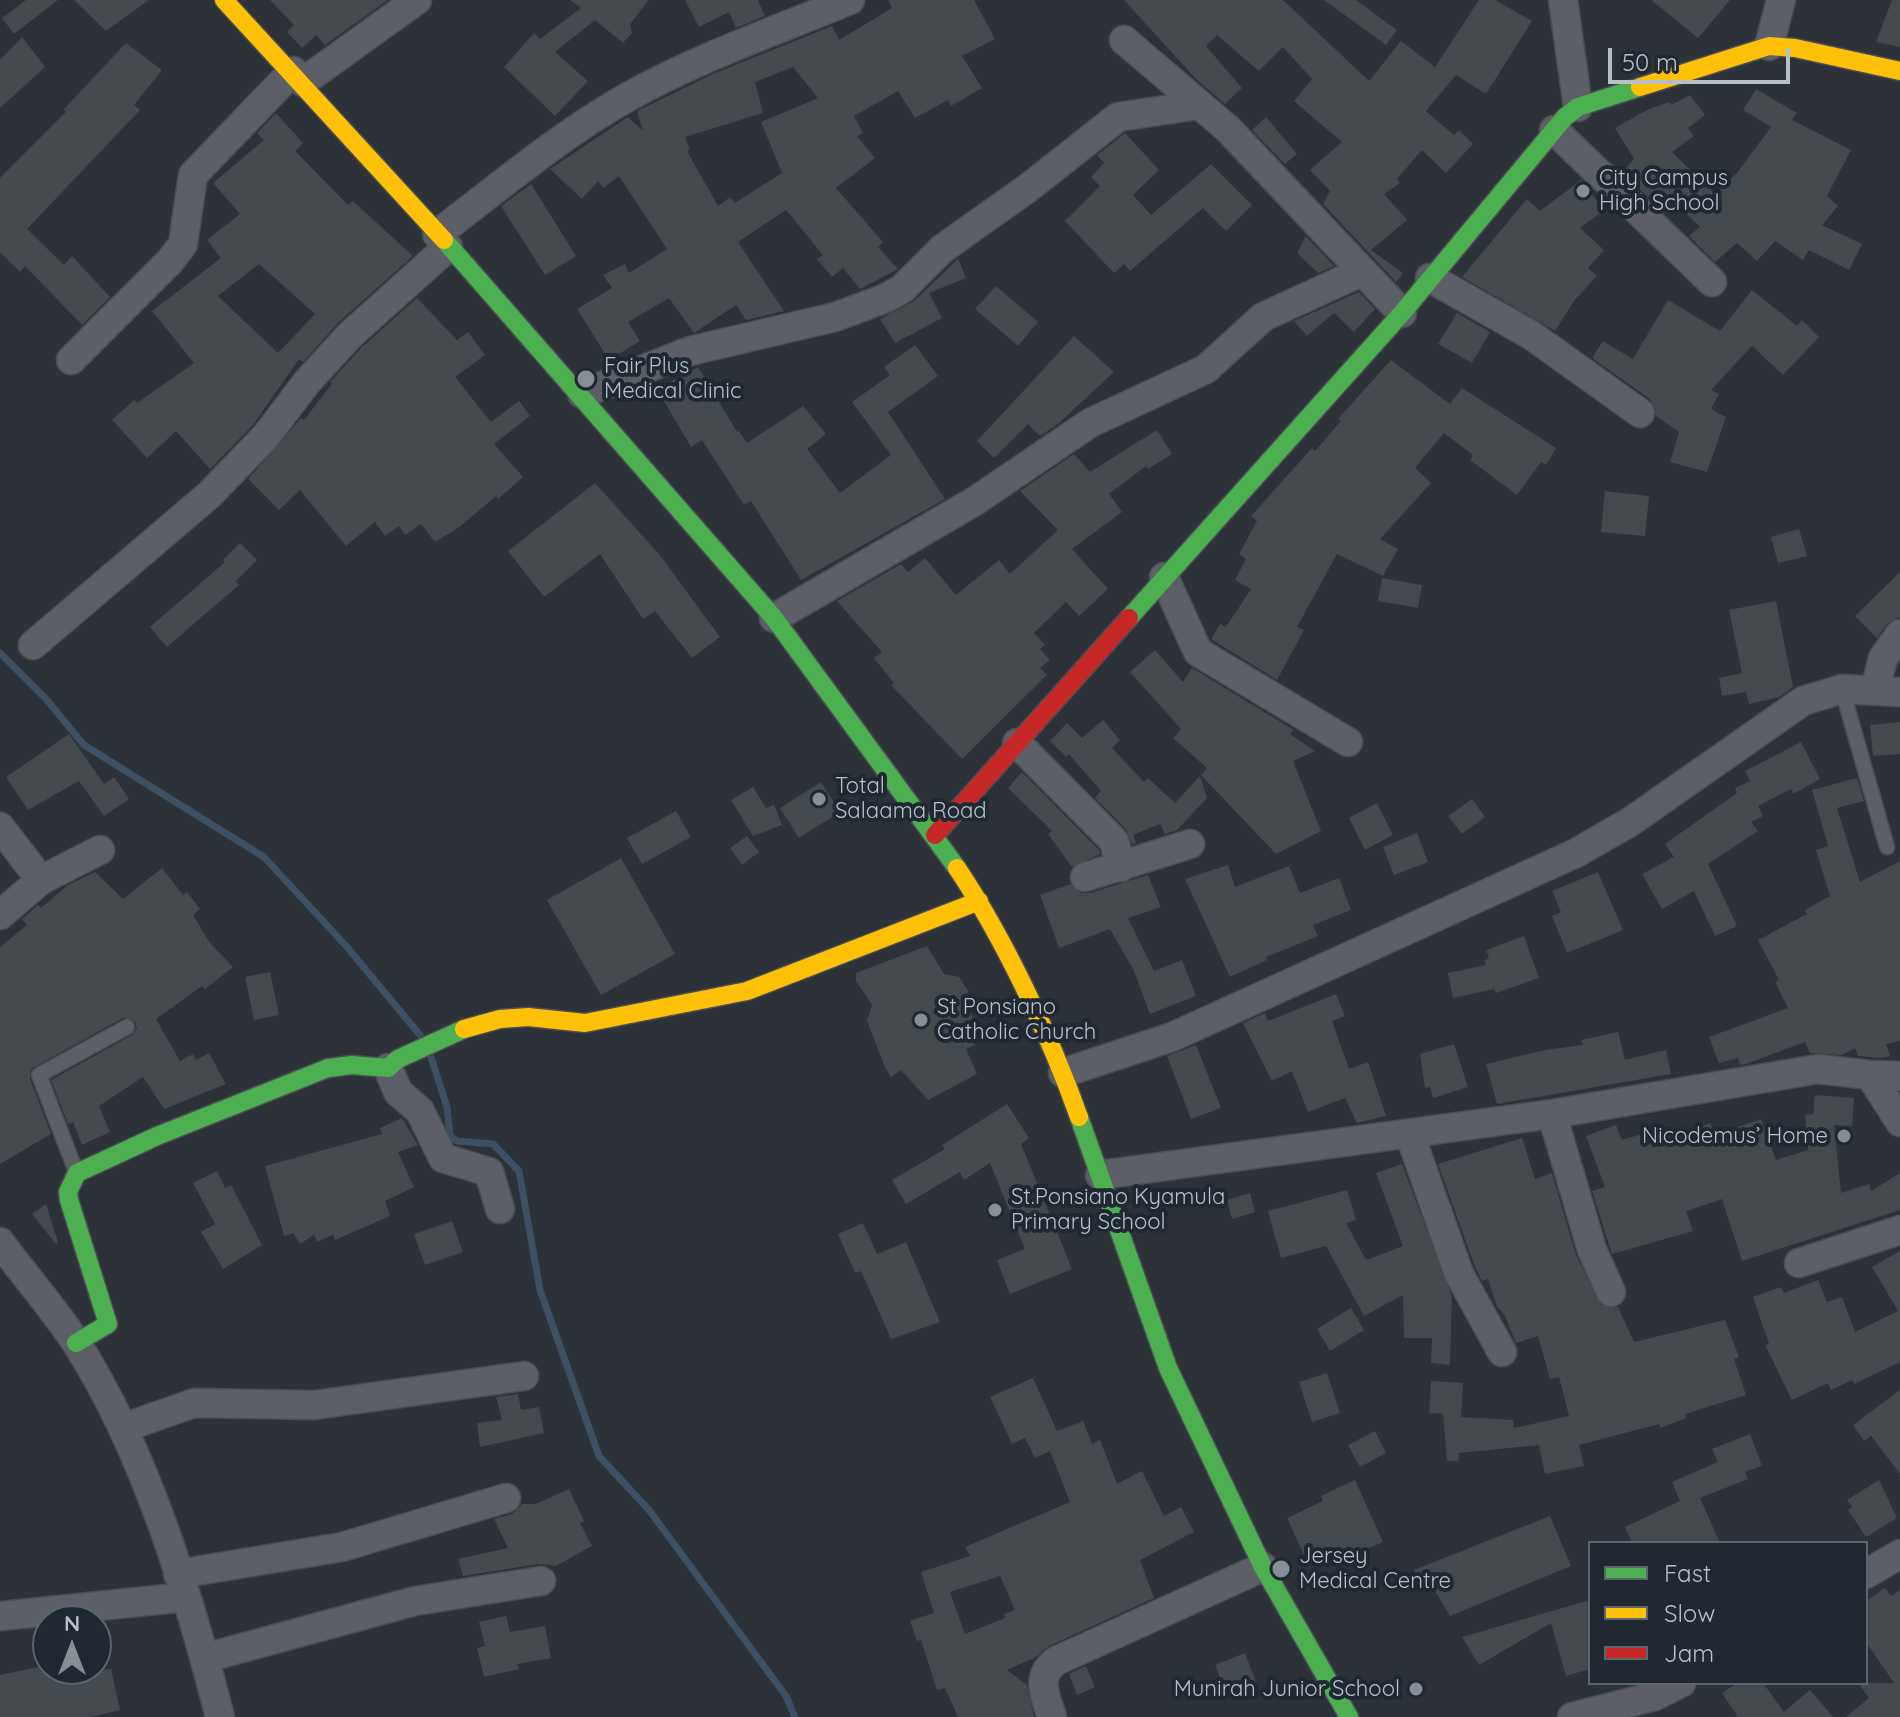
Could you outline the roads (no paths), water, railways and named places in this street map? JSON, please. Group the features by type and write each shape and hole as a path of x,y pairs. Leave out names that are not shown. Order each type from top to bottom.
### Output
{"street":[{"path":"224,0 298,76 582,394 774,618 935,835 979,901 1063,1073 1168,1368 1263,1567 1349,1717"},
{"path":"71,360 171,260 183,244 193,175 298,76 417,0"},
{"path":"33,645 209,495 266,436 307,382 350,335 443,241 581,127 628,97 682,70 850,0"},
{"path":"1563,0 1578,107"},
{"path":"1769,46 1781,0"},
{"path":"1124,40 1228,129 1402,313"},
{"path":"935,835 1402,313 1554,130 1578,107 1769,46 1795,48 1900,71"},
{"path":"582,394 690,351 835,317 886,298 902,289 942,249 1028,188 1118,117 1198,105"},
{"path":"1554,130 1712,282"},
{"path":"774,618 975,501 1090,423 1206,369 1272,312 1361,272"},
{"path":"1430,278 1531,335 1640,413"},
{"path":"1164,577 1198,652 1348,742"},
{"path":"1063,1073 1172,1037 1576,853 1630,822 1803,701 1842,689 1887,691 1883,658 1900,634"},
{"path":"1017,743 1114,841 1121,867"},
{"path":"0,827 41,880"},
{"path":"1085,877 1190,844"},
{"path":"0,915 41,880 100,850"},
{"path":"76,1343 108,1324 69,1200 68,1192 77,1173 157,1136 328,1068 352,1065 388,1068 425,1044 500,1019 528,1017 585,1023 747,991 979,901"},
{"path":"388,1068 398,1092 420,1111 443,1158 489,1172 500,1209"},
{"path":"1100,1175 1410,1135 1818,1069 1900,1076"},
{"path":"1870,1075 1900,1122"},
{"path":"1552,1114 1592,1250 1611,1292"},
{"path":"1410,1135 1459,1274 1502,1352"},
{"path":"1799,1263 1900,1230"},
{"path":"0,1242 76,1343 123,1428 182,1586 220,1717"},
{"path":"123,1428 194,1403 315,1405 524,1376"},
{"path":"0,1616 182,1586 342,1547 506,1498"},
{"path":"1868,1573 1900,1554"},
{"path":"1052,1717 1043,1677 1045,1669 1056,1661 1263,1567"},
{"path":"205,1658 415,1601 541,1581"},
{"path":"1572,1717 1652,1689"}],"lane":[{"path":"1842,689 1887,847"},
{"path":"77,1173 39,1075 127,1027"}],"waterway":[{"path":"0,653 46,699 84,745 264,857 347,947 420,1035"},
{"path":"431,1057 447,1107 450,1136 457,1141 493,1144 519,1171 540,1290 599,1456 649,1510 786,1696 795,1717"}],"place":[{"name":"City Campus High School","path":"1583,191"},
{"name":"Fair Plus Medical Clinic","path":"586,379"},
{"name":"Total Salaama Road","path":"819,799"},
{"name":"St Ponsiano Catholic Church","path":"921,1020"},
{"name":"Nicodemus’ Home","path":"1844,1136"},
{"name":"St.Ponsiano Kyamula Primary School","path":"995,1210"},
{"name":"Jersey Medical Centre","path":"1281,1569"},
{"name":"Munirah Junior School","path":"1416,1689"}]}
